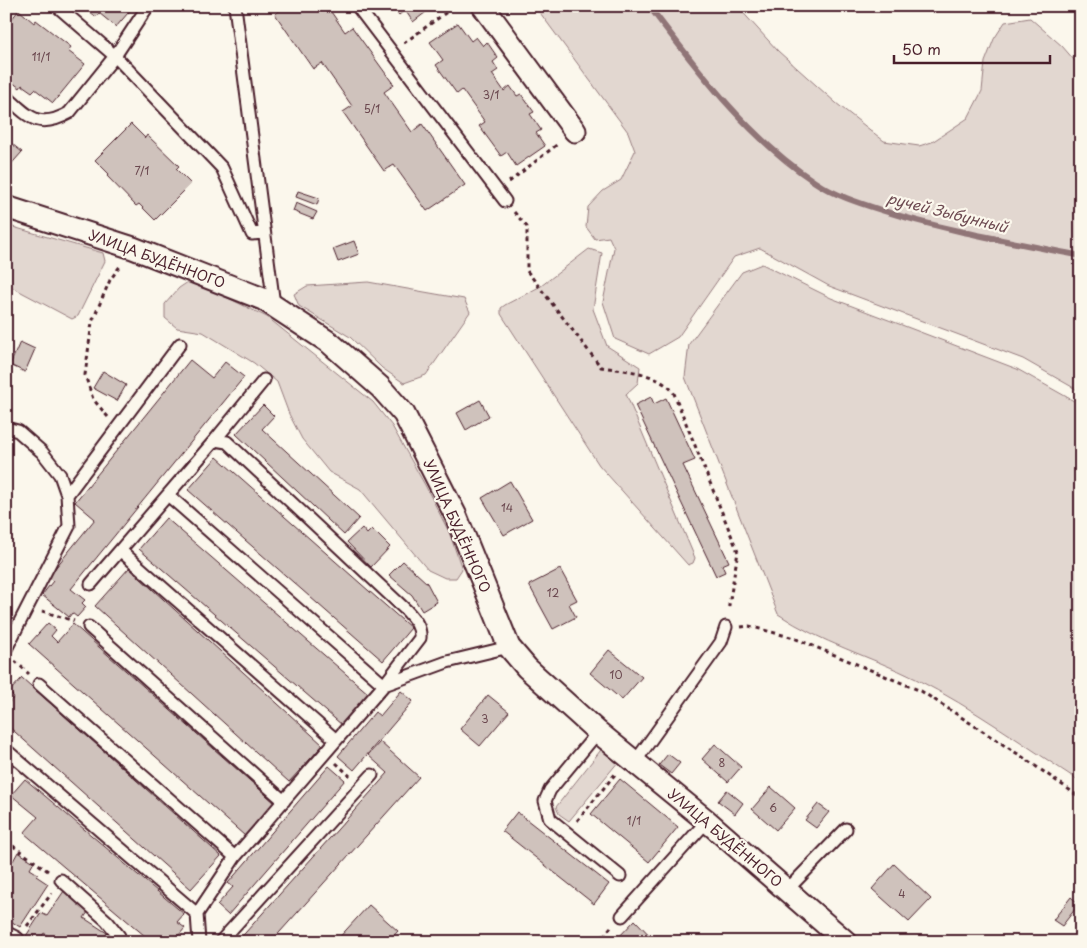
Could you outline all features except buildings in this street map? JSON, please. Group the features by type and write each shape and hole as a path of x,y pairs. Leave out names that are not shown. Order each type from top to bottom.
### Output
{"street":[{"path":"483,6 575,131"},
{"name":"УЛИЦА БУДЁННОГО","path":"6,207 133,248 263,299 330,343 380,388 404,414 459,524 509,647 527,668 598,732 707,821 846,942"}],"lane":[{"path":"57,6 115,56 222,168 252,234 263,234"},
{"path":"6,96 29,117 38,121 59,119 69,113 115,56 148,6"},
{"path":"234,6 274,307"},
{"path":"357,6 505,202"},
{"path":"68,495 180,344"},
{"path":"91,584 121,551 264,380"},
{"path":"6,649 69,526 68,495 60,475 42,452 12,429"},
{"path":"199,942 197,914 235,857 384,685 420,638 417,622 227,442 215,440"},
{"path":"168,495 384,685"},
{"path":"121,551 336,740"},
{"path":"89,627 284,801"},
{"path":"632,760 721,642 726,627"},
{"path":"384,685 447,662 509,647"},
{"path":"39,684 235,857"},
{"path":"598,732 550,790 545,801 550,819 620,876"},
{"path":"6,750 197,914"},
{"path":"220,942 372,775"},
{"path":"622,916 707,821"},
{"path":"787,890 846,828"},
{"path":"61,880 107,921 115,930 118,942"}],"path":[{"path":"391,52 454,6"},
{"path":"498,191 575,131"},
{"path":"505,202 527,228 527,271 601,367 648,374 663,381 672,390 738,552 726,627 749,626 794,638 921,692 1024,758 1081,798"},
{"path":"117,430 93,399 85,375 92,322 110,280 133,248"},
{"path":"28,605 89,627"},
{"path":"13,660 39,684"},
{"path":"325,753 355,779 357,782 356,793"},
{"path":"567,832 632,760"},
{"path":"6,841 61,880 14,938"}],"shaded area":[{"path":"535,6 737,6 778,51 836,103 884,141 919,146 932,142 968,118 982,91 985,62 994,39 1005,22 1030,18 1062,46 1081,68 1081,392 1023,359 829,286 760,248 734,257 678,337 649,354 615,339 603,302 614,248 609,237 595,239 586,227 588,207 603,191 621,180 635,151 628,132"},
{"path":"6,225 103,253 105,261 78,316 72,319 6,284"},
{"path":"589,249 602,253 593,309 607,346 640,367 638,383 626,394 695,558 693,563 688,565 599,465 501,314 501,308 505,305 541,286"},
{"path":"762,264 831,298 1017,369 1081,405 1081,782 979,715 937,690 899,671 811,633 778,614 685,377 689,344 742,272"},
{"path":"191,280 267,317 373,402 392,426 449,532 462,569 456,578 445,578 428,570 360,489 329,472 302,439 289,414 277,382 254,363 203,332 177,328 165,318 165,304 179,288"},
{"path":"368,282 464,299 470,312 426,375 404,383 382,368 350,337 299,306 294,294 307,286"},
{"path":"604,746 619,761 569,821 559,814 556,807"}],"waterway":[{"name":"ручей Зыбунный","path":"649,6 705,78 767,145 822,187 864,204 930,224 1081,256"}]}
